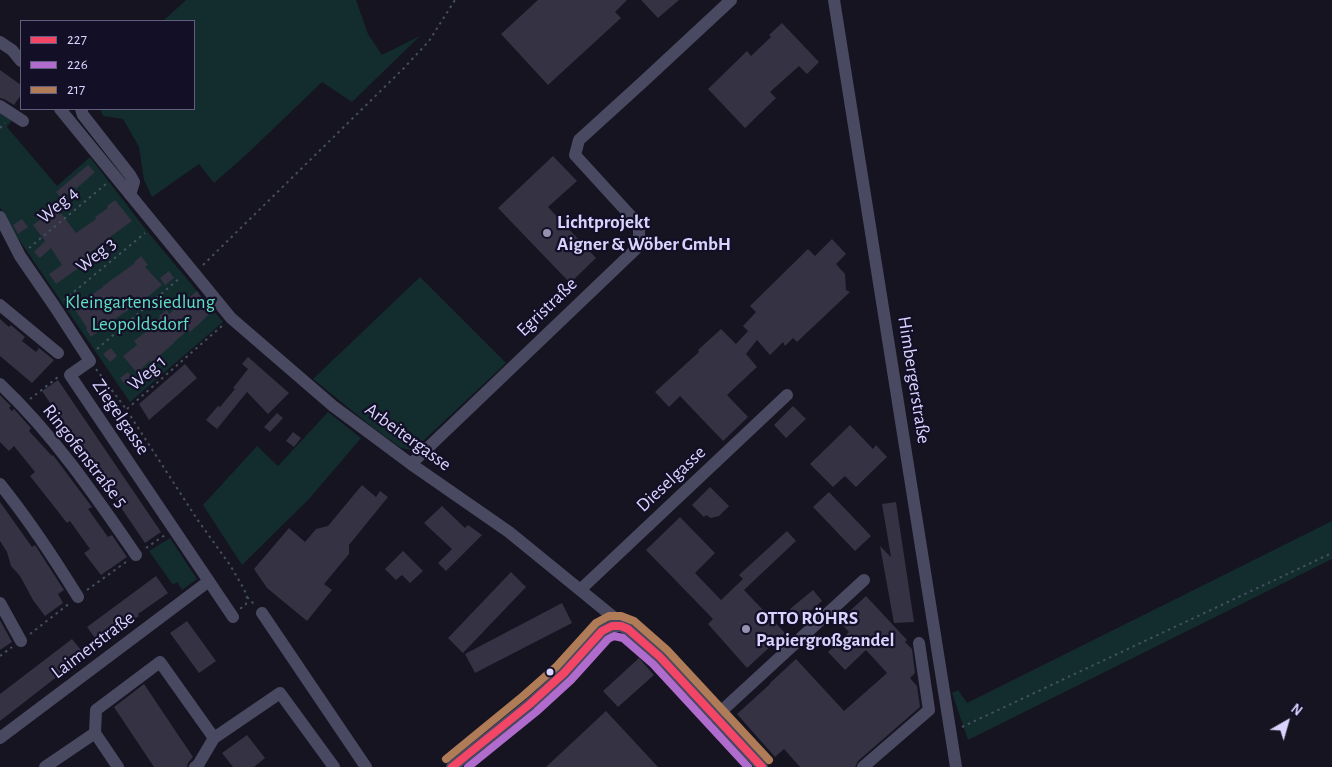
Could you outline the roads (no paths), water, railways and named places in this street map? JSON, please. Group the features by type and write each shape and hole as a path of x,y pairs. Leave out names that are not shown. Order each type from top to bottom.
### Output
{"street":[{"name":"Egristraße","path":"411,464 639,246 639,225 575,155 578,140 732,0"},
{"path":"829,0 844,58"},
{"name":"Himbergerstraße","path":"834,0 956,767"},
{"path":"0,42 12,50 20,61"},
{"path":"0,106 23,121"},
{"name":"Arbeitergasse","path":"61,110 231,318 333,406 411,464 509,532 628,629 660,657 762,767"},
{"path":"81,110 83,115 130,175 134,182 130,195"},
{"name":"Ziegelgasse","path":"1,220 20,256 89,360 70,376 232,617"},
{"path":"0,306 58,353"},
{"name":"Ringofenstraße 5","path":"0,384 63,453 136,554"},
{"name":"Dieselgasse","path":"580,590 787,395"},
{"path":"0,484 33,526 78,597"},
{"path":"715,717 864,580"},
{"name":"Laimerstraße","path":"0,738 208,581"},
{"path":"0,602 21,641"},
{"path":"262,613 366,767"},
{"path":"452,767 530,704 564,673 602,631 612,626 621,626 628,629"},
{"path":"864,767 930,710 919,643"},
{"path":"118,767 95,733 96,710 160,662 214,738"},
{"path":"195,767 214,738 280,693 334,767"},
{"path":"45,767 95,733"}],"place":[{"name":"Lichtprojekt Aigner & Wöber GmbH","path":"547,233"},
{"name":"OTTO RÖHRS Papiergroßgandel","path":"746,629"}],"park label":[{"name":"Kleingartensiedlung Leopoldsdorf","path":"140,313"}]}
